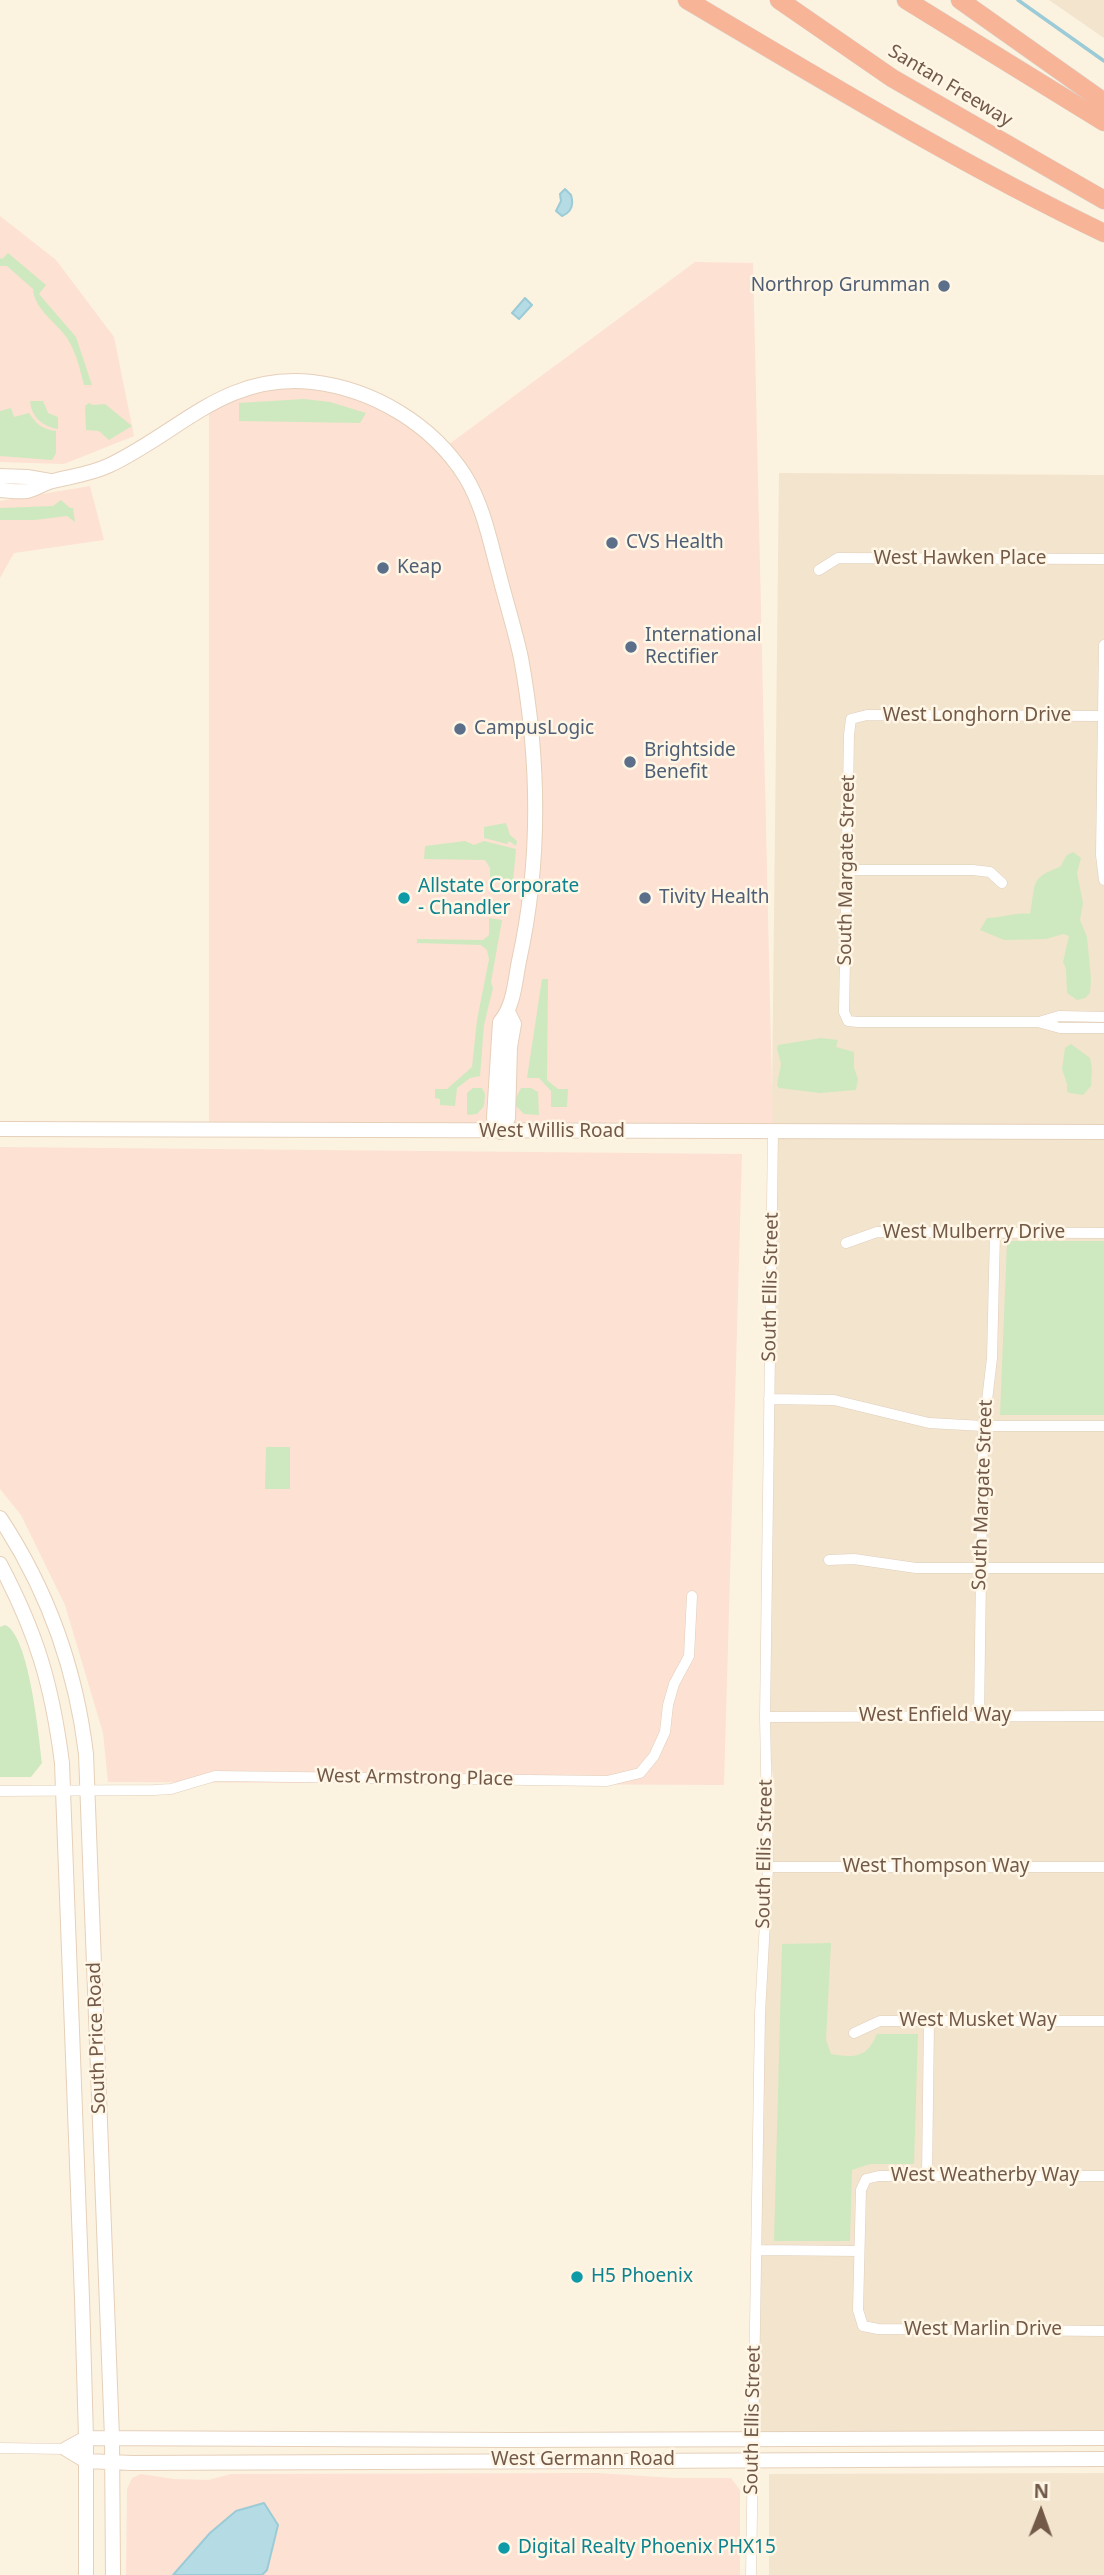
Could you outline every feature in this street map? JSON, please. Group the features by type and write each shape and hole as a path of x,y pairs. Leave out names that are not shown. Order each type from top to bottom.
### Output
{"highway":[{"path":"687,0 862,104 1039,202 1104,233"},
{"name":"Santan Freeway","path":"779,0 892,78 1104,200"},
{"path":"906,0 1104,122"},
{"path":"960,0 1104,102"}],"main road":[{"path":"0,490 27,491 51,482 85,475 111,464 216,400 247,387 279,382 310,382 335,386 364,396 388,406 419,426 443,448 475,494 486,527 520,656 531,720 536,824 533,869 522,951 509,1012 514,1024 510,1046 508,1118 501,1132"},
{"path":"0,475 51,482"},
{"name":"West Willis Road","path":"0,1129 1104,1132"},
{"name":"South Price Road","path":"0,1518 45,1598 74,1682 82,1724 88,1792 113,2462 113,2575"},
{"path":"0,1538 27,1564"},
{"name":"South Price Road","path":"0,1564 38,1645 50,1688 62,1763 86,2438 86,2575"},
{"name":"West Germann Road","path":"66,2449 86,2438 1104,2438"},
{"name":"West Germann Road","path":"66,2449 86,2461 113,2462 1104,2459"}],"street":[{"name":"West Hawken Place","path":"819,570 838,558 1104,559"},
{"path":"1104,645 1101,855 1104,880"},
{"name":"West Longhorn Drive","path":"851,719 867,715 1103,716"},
{"name":"South Margate Street","path":"851,719 844,1012 848,1021 1038,1023"},
{"path":"847,870 973,870 990,872 1002,883"},
{"path":"1038,1023 1059,1016 1104,1017"},
{"path":"1038,1023 1060,1028 1104,1028"},
{"name":"South Ellis Street","path":"751,2575 761,2013 768,1867 765,1717 774,1132"},
{"name":"West Mulberry Drive","path":"846,1243 877,1232 1104,1233"},
{"name":"South Margate Street","path":"979,1716 983,1426 992,1358 995,1233"},
{"path":"769,1399 834,1400 929,1423 1104,1426"},
{"path":"829,1560 854,1559 916,1568 1104,1568"},
{"name":"West Armstrong Place","path":"0,1791 171,1789 215,1776 607,1781 640,1773 654,1756 665,1732 674,1684 689,1656 692,1596"},
{"name":"West Enfield Way","path":"765,1717 1104,1716"},
{"name":"West Thompson Way","path":"768,1867 1104,1867"},
{"name":"West Musket Way","path":"854,2033 880,2021 1104,2021"},
{"path":"927,2176 929,2021"},
{"name":"West Weatherby Way","path":"859,2251 861,2190 866,2179 879,2176 1104,2176"},
{"path":"757,2250 859,2251"},
{"name":"West Marlin Drive","path":"859,2251 858,2311 863,2326 878,2329 1104,2331"},
{"name":"West Germann Road","path":"0,2448 66,2449"}],"shaded area":[{"path":"1049,0 1104,0 1104,38 1101,36"},
{"path":"0,216 56,260 114,337 134,436 64,464 0,462"},
{"path":"695,262 753,263 773,1132 209,1130 209,403 279,382 352,391 444,448"},
{"path":"779,473 1104,475 1104,2438 752,2439 758,2179 775,1791 765,1717"},
{"path":"90,486 104,540 14,553 0,578 0,501"},
{"path":"0,1147 742,1154 724,1785 108,1782 103,1733 65,1605 21,1515 0,1489"},
{"path":"597,2473 731,2478 740,2490 740,2575 126,2575 127,2489 132,2478 141,2474 208,2480 231,2474"},
{"path":"1104,2473 1104,2575 769,2575 769,2474"}],"green space":[{"path":"8,253 46,285 39,294 76,337 92,385 84,385 70,343 41,309 33,289 7,266 0,266 0,258"},
{"path":"304,399 330,402 366,413 360,423 239,421 239,403"},
{"path":"30,401 43,401 48,413 58,417 58,429 39,420"},
{"path":"89,403 105,404 132,426 109,440 99,431 86,430 85,406"},
{"path":"11,408 14,417 29,413 40,426 56,431 56,453 52,460 0,456 0,411"},
{"path":"61,500 73,508 75,522 67,516 0,520 0,508 53,506"},
{"path":"506,823 510,835 517,841 516,846 509,841 507,844 484,838 484,827"},
{"path":"465,841 474,845 484,841 516,849 513,882 490,882 490,868 485,860 424,859 425,846"},
{"path":"1073,852 1081,858 1077,873 1083,903 1080,920 1087,937 1091,979 1090,993 1077,1000 1067,993 1063,962 1069,936 1063,934 1046,939 1004,940 980,930 987,918 1030,914 1038,879 1060,867 1067,855"},
{"path":"489,918 502,920 491,982 493,988 484,1025 480,1076 470,1078 457,1088 455,1106 440,1105 440,1099 435,1098 435,1089 447,1089 472,1067 477,1020 489,959 487,950 481,945 417,943 417,939 483,940 489,935"},
{"path":"542,979 548,979 547,1080 558,1089 568,1089 567,1107 551,1107 551,1091 539,1078 527,1078"},
{"path":"821,1038 838,1040 836,1047 854,1052 854,1068 858,1079 856,1090 820,1093 779,1088 777,1085 781,1064 778,1045"},
{"path":"1071,1044 1090,1058 1091,1086 1083,1095 1067,1091 1062,1069 1065,1048"},
{"path":"473,1088 482,1088 485,1094 484,1106 477,1114 467,1115 467,1093"},
{"path":"521,1088 531,1088 538,1092 539,1115 524,1114 516,1106 516,1098"},
{"path":"1007,1241 1104,1241 1104,1415 1000,1415"},
{"path":"266,1447 290,1447 290,1489 265,1489"},
{"path":"5,1625 13,1632 20,1647 35,1710 42,1763 31,1777 0,1777 0,1627"},
{"path":"831,1943 826,2040 831,2054 853,2056 864,2052 877,2034 918,2034 914,2164 870,2164 852,2170 850,2241 774,2241 782,1944"}],"water":[{"path":"565,189 571,195 572,205 562,216 556,211 561,201 560,194"},
{"path":"525,298 532,305 519,319 512,313"},
{"path":"264,2503 278,2525 267,2570 262,2575 173,2575 210,2533 236,2511"}],"waterway":[{"path":"1018,0 1104,61"}],"place":[{"name":"Northrop Grumman","path":"944,286"},
{"name":"CVS Health","path":"612,543"},
{"name":"Keap","path":"383,568"},
{"name":"International Rectifier","path":"631,647"},
{"name":"CampusLogic","path":"460,729"},
{"name":"Brightside Benefit","path":"630,762"},
{"name":"Allstate Corporate - Chandler","path":"404,898"},
{"name":"Tivity Health","path":"645,898"},
{"name":"H5 Phoenix","path":"577,2277"},
{"name":"Digital Realty Phoenix PHX15","path":"504,2548"}]}
